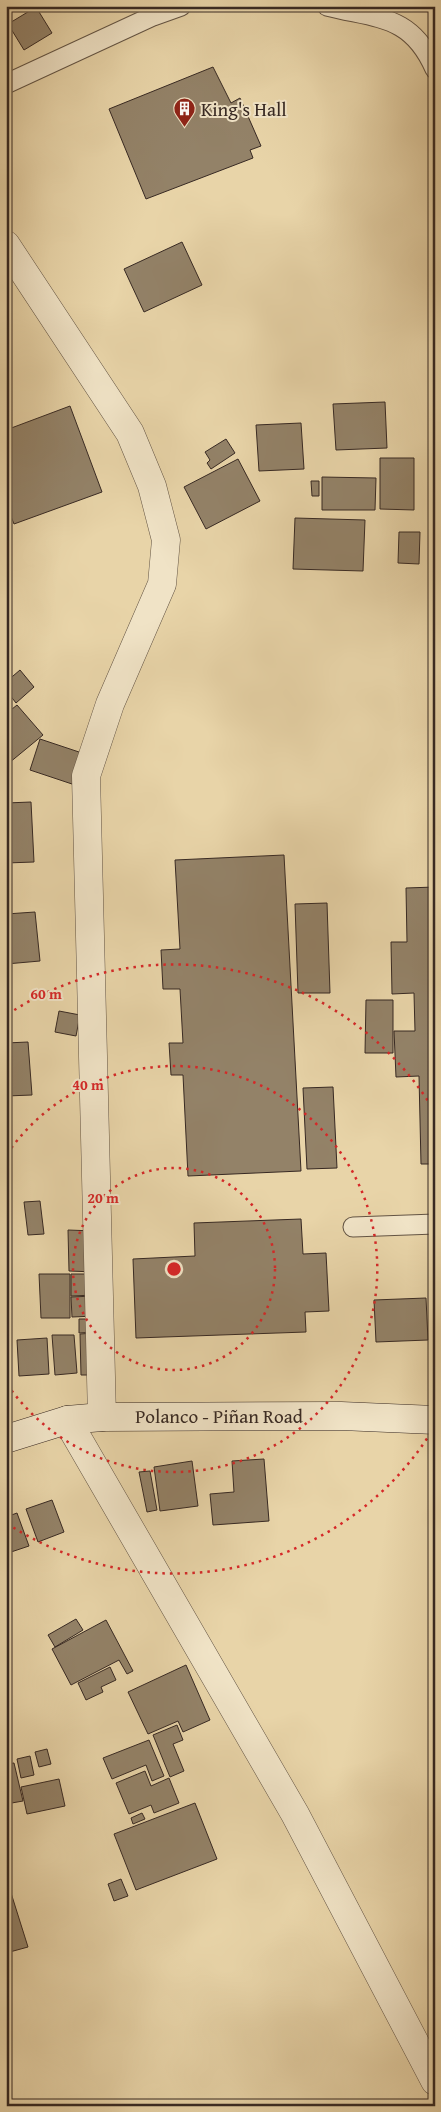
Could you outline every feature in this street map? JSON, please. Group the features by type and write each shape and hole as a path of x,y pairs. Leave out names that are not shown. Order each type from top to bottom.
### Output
{"street":[{"path":"6,245 130,433 152,486 166,540 162,584 110,704 86,776 102,1416"},
{"name":"Polanco - Piñan Road","path":"6,1439 67,1420 102,1416 341,1416 435,1420"},
{"path":"67,1420 295,1814 435,2081"}],"lane":[{"path":"6,84 153,16 181,6"},
{"path":"328,6 370,14 396,23 416,37 429,55 435,69"},
{"path":"353,1227 435,1224"}],"building":[{"path":"36,7 52,33 24,50 8,24"},
{"name":"King's Hall","path":"213,67 231,103 240,98 261,146 250,150 253,158 146,199 109,109"},
{"path":"182,242 202,285 144,312 124,269"},
{"path":"385,402 387,448 336,450 333,404"},
{"path":"70,406 102,492 14,524 6,504 6,430"},
{"path":"301,423 304,469 259,471 256,425"},
{"path":"226,439 235,453 211,469 207,463 210,460 205,452"},
{"path":"380,458 414,458 414,510 380,509"},
{"path":"238,459 260,501 206,529 184,487"},
{"path":"322,477 376,478 375,510 322,510"},
{"path":"311,481 319,481 319,496 312,496"},
{"path":"295,518 365,520 363,571 293,569"},
{"path":"399,532 420,532 419,564 398,563"},
{"path":"20,670 34,687 16,703 6,690 6,682"},
{"path":"17,705 43,735 9,763 6,760 6,714"},
{"path":"40,739 85,754 75,785 30,770"},
{"path":"31,802 34,862 6,863 6,803"},
{"path":"284,855 301,1171 188,1176 183,1075 171,1075 169,1043 183,1043 180,989 163,989 161,950 180,949 175,860"},
{"path":"435,887 435,1164 421,1164 419,1076 396,1077 394,1031 415,1031 414,993 392,994 391,942 407,942 406,888"},
{"path":"327,903 330,993 298,993 295,904"},
{"path":"35,912 40,961 6,964 6,914"},
{"path":"366,1000 393,1000 393,1053 365,1053"},
{"path":"59,1011 80,1015 76,1036 55,1032"},
{"path":"28,1042 32,1095 6,1096 6,1043"},
{"path":"333,1087 337,1168 307,1169 303,1088"},
{"path":"40,1201 44,1234 28,1235 24,1202"},
{"path":"301,1219 303,1254 326,1253 329,1311 305,1312 306,1332 136,1338 133,1259 195,1256 194,1223"},
{"path":"68,1230 94,1231 95,1272 69,1271"},
{"path":"39,1274 70,1274 70,1318 41,1318"},
{"path":"71,1274 94,1274 95,1295 71,1296"},
{"path":"94,1296 95,1316 72,1317 71,1297"},
{"path":"426,1298 428,1340 376,1342 374,1300"},
{"path":"79,1319 94,1319 94,1332 79,1333"},
{"path":"94,1333 96,1375 81,1375 80,1334"},
{"path":"52,1335 74,1335 77,1373 55,1375"},
{"path":"47,1338 49,1374 19,1376 17,1340"},
{"path":"264,1459 269,1521 213,1525 210,1494 234,1492 232,1461"},
{"path":"192,1461 198,1506 160,1511 154,1467"},
{"path":"150,1471 157,1510 147,1512 139,1472"},
{"path":"52,1500 64,1532 38,1542 26,1509"},
{"path":"17,1513 29,1546 8,1553 6,1547 6,1517"},
{"path":"76,1619 83,1630 55,1647 48,1635"},
{"path":"106,1620 133,1671 127,1674 119,1660 71,1685 52,1649"},
{"path":"186,1665 210,1720 183,1732 178,1721 148,1734 128,1692"},
{"path":"110,1667 116,1680 101,1687 103,1692 86,1700 78,1683"},
{"path":"177,1725 183,1740 173,1744 184,1771 170,1777 153,1735"},
{"path":"149,1740 164,1776 152,1781 146,1765 112,1779 103,1758"},
{"path":"47,1749 51,1764 39,1767 35,1752"},
{"path":"30,1756 34,1775 21,1778 17,1759"},
{"path":"14,1763 23,1801 6,1804 6,1764"},
{"path":"145,1771 151,1786 169,1778 179,1803 154,1813 151,1805 129,1814 116,1783"},
{"path":"59,1779 65,1806 27,1814 21,1787"},
{"path":"195,1803 217,1859 136,1890 114,1834"},
{"path":"142,1813 145,1819 133,1824 131,1818"},
{"path":"6,1877 28,1947 6,1953"},
{"path":"121,1879 128,1896 114,1901 108,1884"}],"place":[{"name":"King's Hall","path":"185,128"}]}
